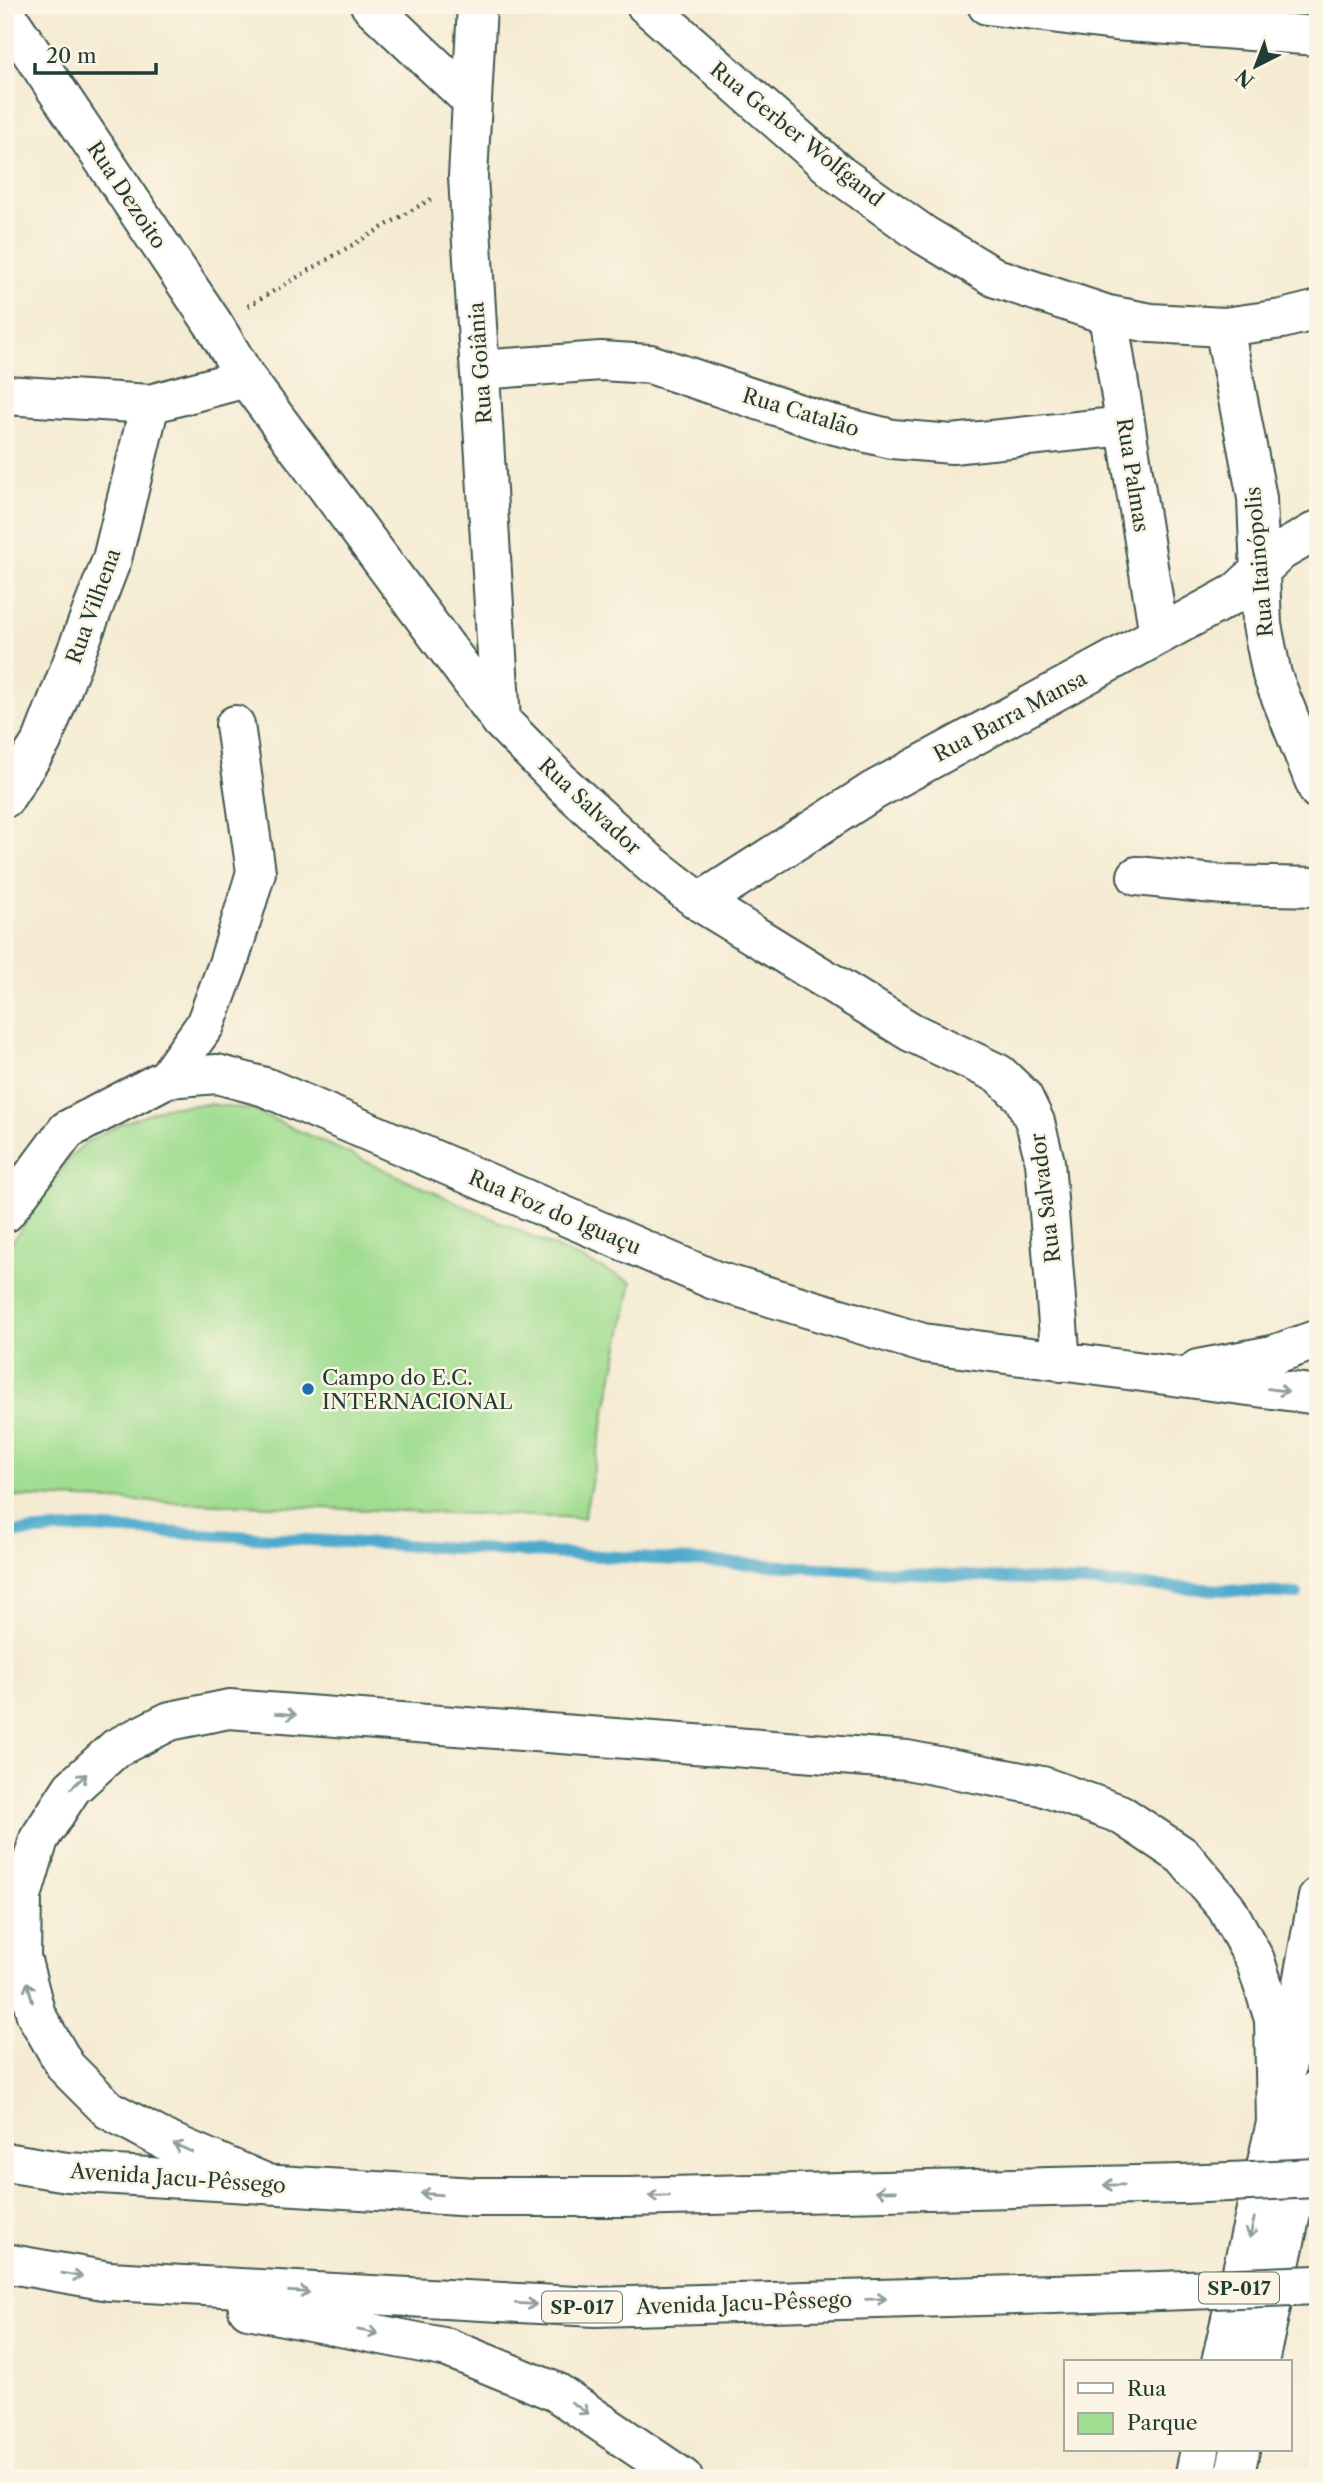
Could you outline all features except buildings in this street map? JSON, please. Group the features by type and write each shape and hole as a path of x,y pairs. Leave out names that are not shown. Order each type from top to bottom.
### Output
{"main road":[{"path":"370,5 472,101"},
{"name":"Rua Goiânia","path":"477,5 468,177 501,721"},
{"name":"Rua Gerber Wolfgand","path":"646,5 840,176 924,235 996,278 1108,315 1151,323 1224,327 1282,319 1318,310"},
{"path":"987,5 1115,21 1318,36"},
{"name":"Rua Dezoito","path":"5,13 214,325 246,378"},
{"name":"Rua Palmas","path":"1108,315 1159,635"},
{"name":"Rua Itainópolis","path":"1224,327 1257,498 1262,625 1272,676 1318,790"},
{"name":"Rua Catalão","path":"480,369 601,360 650,364 827,423 891,439 951,444 1125,426"},
{"path":"5,395 150,404 246,378"},
{"name":"Rua Salvador","path":"246,378 501,721 564,785 651,864 700,902 911,1032 999,1074 1023,1097 1035,1122 1045,1162 1061,1362"},
{"name":"Rua Vilhena","path":"5,797 42,741 112,559 150,404"},
{"name":"Rua Barra Mansa","path":"700,902 873,791 1236,593 1281,551 1318,530"},
{"path":"167,1078 205,1025 228,964 256,872 235,725"},
{"path":"1137,876 1224,885 1318,887"},
{"name":"Rua Foz do Iguaçu","path":"5,1213 67,1130 167,1078 217,1074 265,1087 714,1280 923,1343 1318,1395"},
{"name":"Rua Foz do Iguaçu","path":"1161,1375 1273,1355 1318,1339"},
{"path":"268,2184 163,2139 110,2110 66,2067 36,2015 21,1957 22,1896 39,1839 72,1787 116,1748 170,1721 229,1709 906,1760 1042,1786 1121,1814 1183,1856 1226,1907 1255,1960 1274,2019 1276,2123"},
{"path":"1220,2360 1276,2123 1318,1897"},
{"path":"1259,2360 1318,2090"},
{"name":"Avenida Jacu-Pêssego","path":"5,2162 67,2172 475,2197 627,2197 1182,2184 1318,2178"},
{"name":"Avenida Jacu-Pêssego","path":"5,2263 109,2281 595,2307 1318,2285"},
{"path":"109,2281 448,2348 556,2392 683,2478"},
{"path":"1194,2478 1200,2452"},
{"path":"1234,2478 1240,2452"}],"path":[{"path":"214,325 468,177"}],"green space":[{"name":"Campo do E.C. INTERNACIONAL","path":"210,1104 253,1110 632,1282 584,1518 5,1496 5,1253 67,1160 85,1143 123,1123 165,1107"}],"waterway":[{"path":"5,1533 89,1528 1297,1594"}],"place":[{"name":"Campo do E.C. INTERNACIONAL","path":"308,1389"}]}
